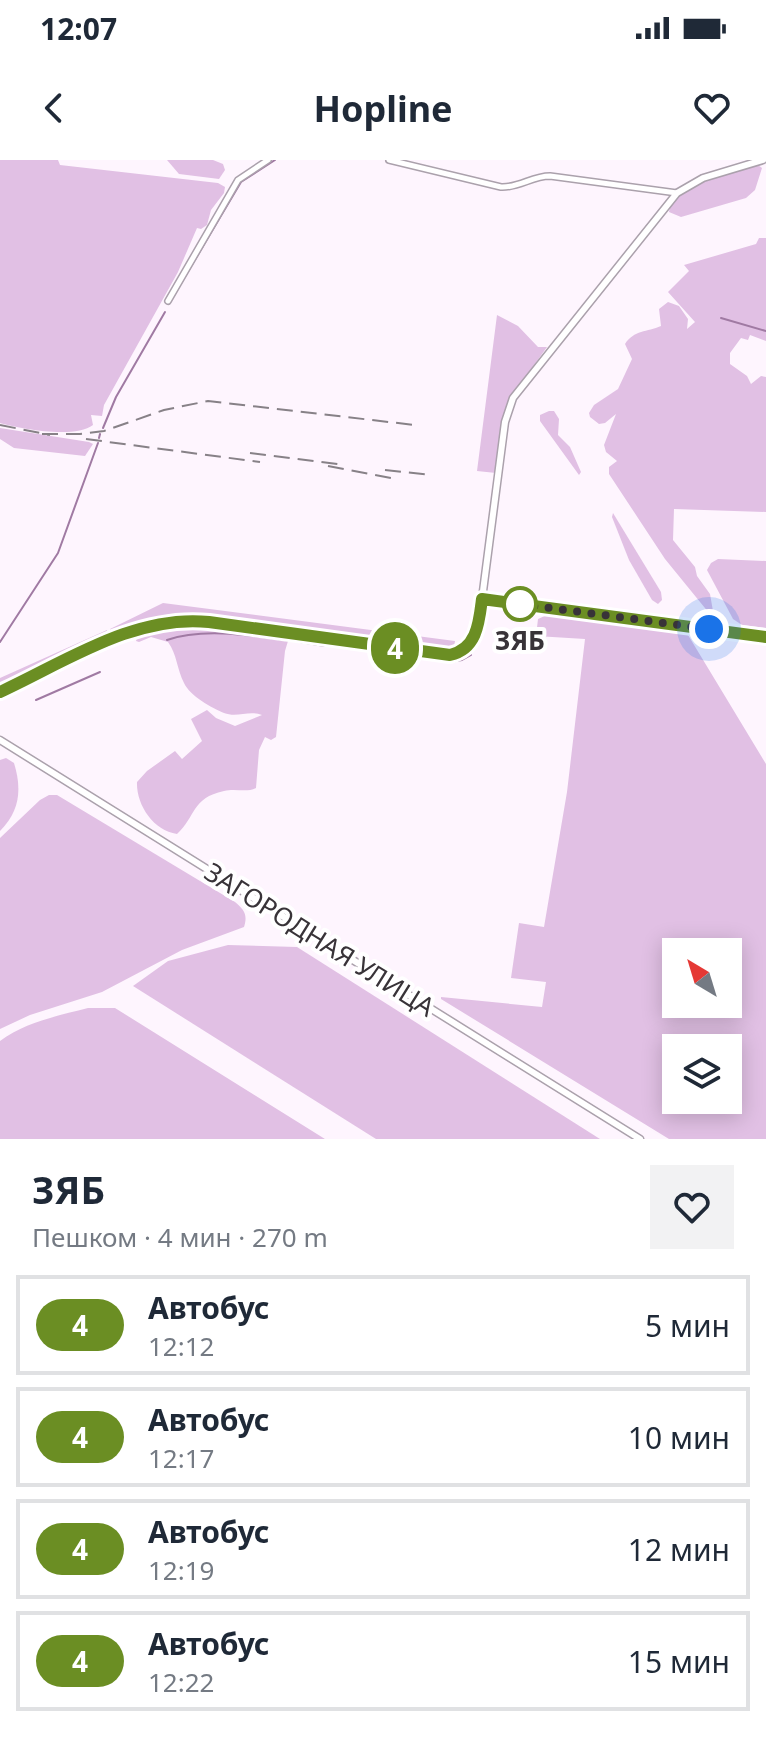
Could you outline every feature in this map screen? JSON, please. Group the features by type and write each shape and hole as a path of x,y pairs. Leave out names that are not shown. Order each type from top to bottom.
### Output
{"street":[{"path":"168,301 238,180 268,160"},
{"path":"389,160 501,187 514,187 546,176 677,193"},
{"path":"0,692 136,629 173,621 209,622 454,655 466,648 473,639 482,599 505,422 513,398 677,193 698,180 763,160"},
{"path":"482,599 766,637"},
{"name":"ЗАГОРОДНАЯ УЛИЦА","path":"0,740 640,1139"}],"shaded area":[{"path":"0,160 58,160 60,165 218,183 225,187 211,210 207,225 197,228 178,272 104,405 102,416 91,415 93,425 85,429 48,432 0,423"},
{"path":"167,160 213,160 223,164 225,170 219,179 179,174"},
{"path":"758,165 762,168 755,190 746,198 681,217 669,212 682,193 693,186"},
{"path":"759,238 766,238 766,341 750,335 748,340 741,338 730,353 730,364 747,376 751,384 761,376 766,377 766,512 674,509 673,540 695,567 697,576 710,594 713,611 709,613 665,559 609,474 609,467 617,461 606,452 604,445 616,414 599,424 589,413 594,405 618,389 632,359 625,344 629,339 661,326 659,309 668,302 679,306 688,319 687,329 695,322 668,292 689,271 684,265 756,244"},
{"path":"497,315 518,326 538,347 547,347 507,403 496,473 477,471"},
{"path":"554,411 559,419 558,435 570,447 581,472 579,475 540,421 540,415"},
{"path":"0,428 93,444 85,456 14,448 0,439"},
{"path":"613,513 661,592 662,600 658,604 652,600 629,560"},
{"path":"718,559 766,561 766,628 742,625 733,619 707,570"},
{"path":"163,603 455,641 453,652 446,653 189,617 157,620 112,633 110,629"},
{"path":"549,614 688,635 766,764 766,1139 669,1139 441,999 542,1007 546,982 511,978 519,923 544,927 567,792 585,639 536,636 538,619"},
{"path":"169,625 213,626 284,636 288,641 276,737 271,740 265,737 259,750 256,788 224,791 205,798 177,834 160,828 148,815 139,799 137,782 175,751 182,759 202,741 191,719 207,710 216,718 235,726 262,715 234,715 208,705 187,688 168,642 151,637 136,641 138,634"},
{"path":"107,630 107,638 0,687 0,678"},
{"path":"6,758 14,763 18,799 12,816 0,831 0,760"},
{"path":"49,795 57,795 235,902 246,919 244,927 182,950 102,992 30,1015 0,1029 0,838"},
{"path":"228,945 297,947 600,1139 376,1139 133,986 168,961"},
{"path":"88,1008 115,1008 325,1139 0,1139 0,1041 31,1024"}],"waterway":[{"path":"174,295 241,182 275,160"},
{"path":"103,428 116,397 165,312"},
{"path":"721,318 766,331"},
{"path":"99,438 100,434"},
{"path":"0,642 58,553 98,443"},
{"path":"167,640 213,633 293,641"},
{"path":"300,642 325,646"},
{"path":"356,649 376,652"},
{"path":"388,654 442,661"},
{"path":"450,662 471,655"},
{"path":"36,700 100,672"}],"railway":[{"path":"42,434 104,431 164,410 208,401 415,425"},
{"path":"0,425 50,435"},
{"path":"86,439 260,462"},
{"path":"250,453 338,464"},
{"path":"328,466 396,479"},
{"path":"385,470 432,475"}],"bus line":[{"name":"4","path":"0,692 136,629 173,621 209,622 454,655 463,651 472,640 479,622 482,599 766,637"}],"place":[{"name":"ЗЯБ","path":"520,604"}],"route":[{"path":"520,604 709,629"}]}
